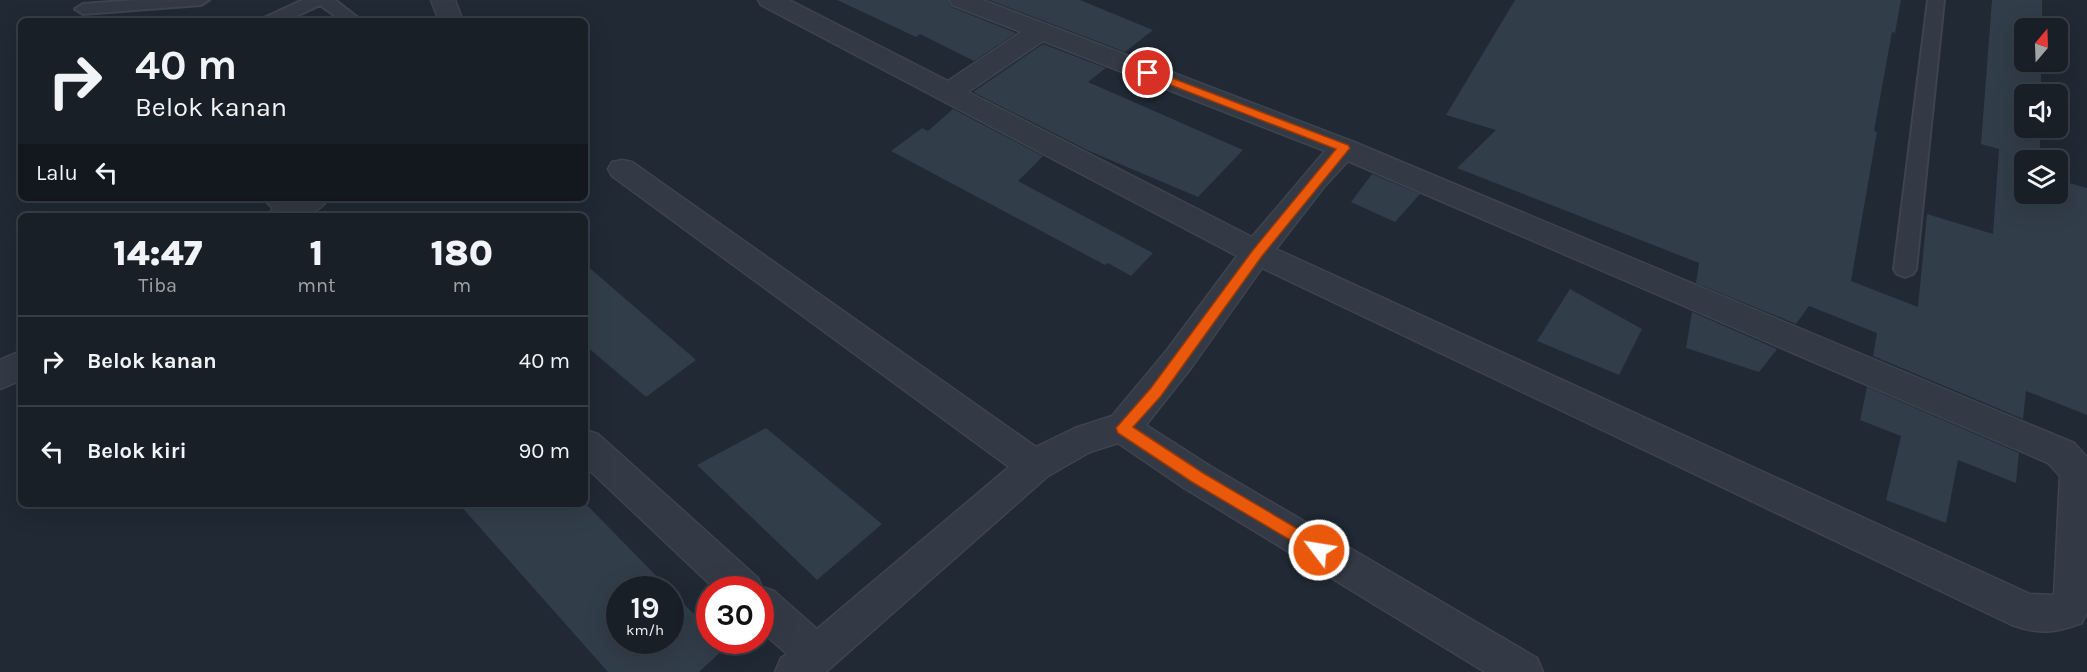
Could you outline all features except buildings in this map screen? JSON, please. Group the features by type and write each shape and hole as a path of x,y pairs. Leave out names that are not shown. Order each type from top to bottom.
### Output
{"street":[{"path":"443,0 450,18"},
{"path":"770,0 1257,253 2026,612 2048,615 2068,610 2074,595 2078,476 2073,465 2061,453 1344,148 961,0"},
{"path":"948,93 1040,31"},
{"path":"774,622 807,664 1035,466 1072,443 1123,428 1156,392 1257,253 1325,168 1344,148"},
{"path":"621,169 1035,466"},
{"path":"0,376 18,366"},
{"path":"1123,428 1197,477 1522,672"},
{"path":"588,447 729,576"}],"lane":[{"path":"83,9 201,0"},
{"path":"278,18 316,0"},
{"path":"324,0 349,18"},
{"path":"1905,269 1936,0"}],"route":[{"path":"1148,73 1344,148 1325,168 1257,253 1156,392 1123,428 1197,477 1319,550"}]}
